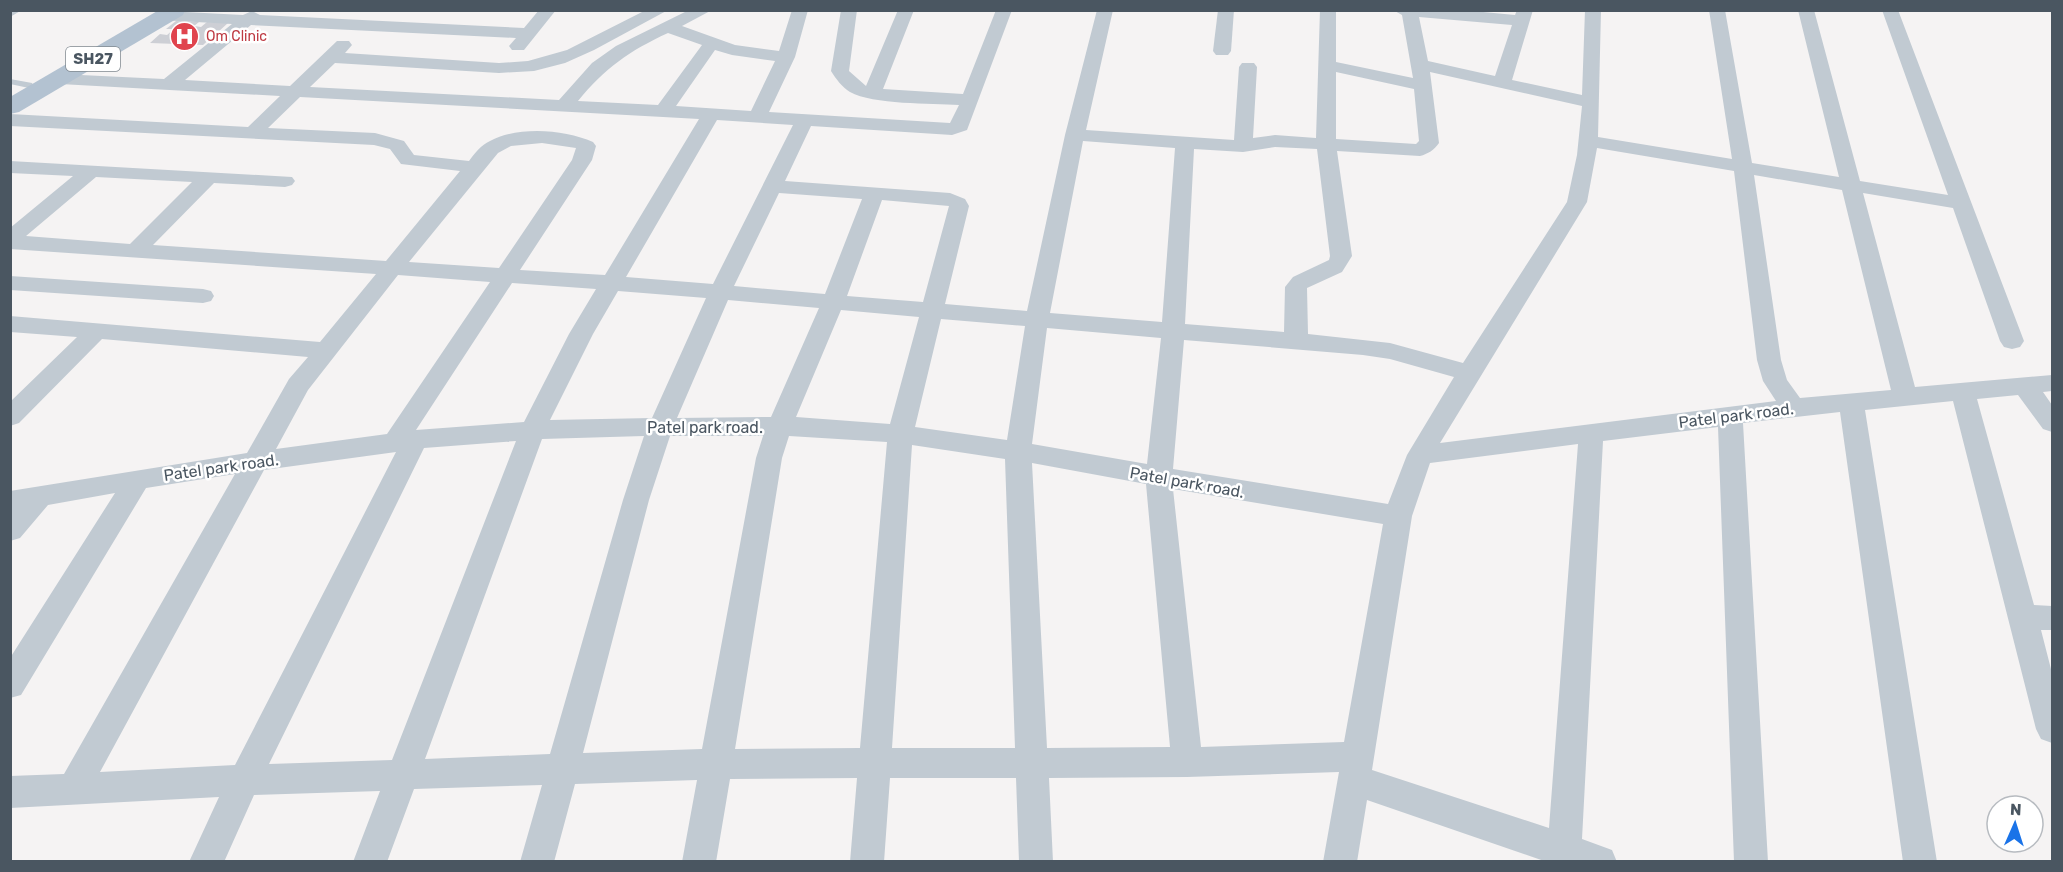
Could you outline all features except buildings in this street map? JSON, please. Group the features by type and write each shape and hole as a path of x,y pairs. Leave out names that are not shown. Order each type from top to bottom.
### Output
{"main road":[{"name":"SH27","path":"10,108 166,12"},
{"name":"SH27","path":"17,87 166,12"}],"street":[{"path":"252,133 379,10"},
{"path":"471,101 548,10"},
{"path":"331,57 499,68 526,67 548,63 660,10"},
{"path":"564,106 598,68 613,56 628,46 704,10"},
{"path":"758,116 786,57 800,10"},
{"path":"849,10 840,71 848,84 859,91 872,94 970,100"},
{"path":"872,94 906,10"},
{"path":"60,79 712,113 952,129 960,126 1004,10"},
{"path":"1036,861 1018,452 1037,320 1075,135 1105,10"},
{"path":"1222,51 1226,10"},
{"path":"1296,341 1296,287 1300,280 1335,267 1340,262 1326,143 1328,10"},
{"path":"1401,10 1523,16 1502,83"},
{"path":"1340,861 1398,516 1405,488 1420,455 1469,373 1577,202 1585,174 1589,141 1593,10"},
{"path":"1717,10 1743,167 1769,360 1775,381 1793,408"},
{"path":"1806,10 1905,396"},
{"path":"1890,10 2012,341"},
{"path":"1075,135 1244,146 1264,141 1413,150 1424,148 1429,143 1420,64 1410,11"},
{"path":"166,12 253,15 363,26 528,33"},
{"path":"169,84 253,15"},
{"path":"668,27 711,44 747,54 786,57"},
{"path":"663,111 711,44"},
{"path":"1420,64 1591,104"},
{"path":"1328,65 1423,86"},
{"path":"1244,146 1248,67"},
{"path":"370,861 532,431 581,334 712,113"},
{"path":"537,861 636,500 660,427 720,293 805,119"},
{"path":"10,120 375,139 397,145 408,160 474,167"},
{"path":"74,788 298,385 325,350 474,167 495,146 507,141 580,142 586,146 582,160 504,276 405,442 206,861"},
{"path":"1589,141 1963,204"},
{"path":"1185,142 1173,331 1159,478 1187,762"},
{"path":"10,167 285,181"},
{"path":"10,240 91,171"},
{"path":"136,250 209,177"},
{"path":"772,186 950,200 958,203 958,212 934,310 900,435 867,861"},
{"path":"699,861 764,480 779,427 833,302 874,194"},
{"path":"10,240 611,283 1378,348 1469,373"},
{"path":"10,283 203,296"},
{"path":"10,324 325,350"},
{"path":"10,417 97,331"},
{"name":"Patel park road.","path":"1420,455 1591,435 1730,415 2052,383"},
{"path":"2025,386 2052,423"},
{"path":"1963,391 2052,729"},
{"path":"1851,402 1920,861"},
{"path":"1730,415 1751,861"},
{"name":"Patel park road.","path":"10,501 255,462 405,442 532,431 660,427 779,427 833,428 900,435 1018,452 1327,507 1398,516"},
{"path":"1564,855 1591,435"},
{"path":"10,685 137,480"},
{"path":"10,530 40,496"},
{"path":"2023,617 2052,618"},
{"path":"10,792 244,780 716,764 1187,762 1356,769 1564,855 1600,861"}],"lane":[{"path":"10,15 18,10"}],"place":[{"name":"Om Clinic","path":"185,36"}]}
